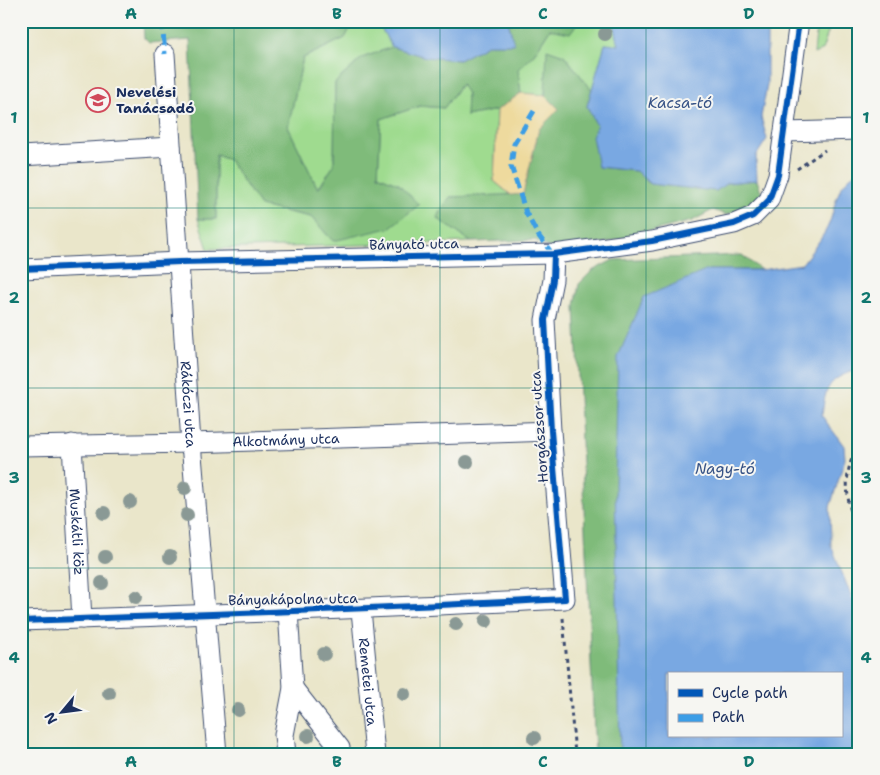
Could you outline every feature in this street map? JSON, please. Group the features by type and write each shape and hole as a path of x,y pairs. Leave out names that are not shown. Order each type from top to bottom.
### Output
{"street":[{"name":"Bányató utca","path":"21,269 179,262 554,254 652,241 734,224 753,216 769,200 778,175 799,21"},
{"name":"Rákóczi utca","path":"165,54 191,443 216,754"},
{"path":"784,132 859,130"},
{"path":"21,156 172,147"},
{"name":"Horgászsor utca","path":"554,254 553,280 546,320 551,431 566,599"},
{"name":"Alkotmány utca","path":"21,446 191,443 551,431"},
{"name":"Muskátli köz","path":"72,444 82,619"},
{"name":"Bányakápolna utca","path":"21,621 206,613 360,610 566,599"},
{"name":"Remetei utca","path":"360,610 375,754"},
{"path":"286,754 284,735 294,688 288,611"},
{"path":"294,688 340,748 341,754"}],"path":[{"path":"859,445 850,463 846,495 850,514 859,536"},
{"path":"566,599 562,622 575,754"}],"green space":[{"path":"143,21 354,21 345,38 303,58 288,127 318,189 334,165 335,83 362,58 392,47 426,57 459,60 489,44 514,44 508,21 579,21 570,33 550,29 534,54 518,69 521,93 497,110 466,116 467,94 461,84 444,108 420,106 381,119 378,175 399,184 419,205 389,228 333,241 311,217 260,206 229,160 216,155 216,219 198,219 190,40 149,43 144,38"},
{"path":"354,21 377,21 392,47 362,58 335,83 334,165 318,189 288,127 303,58 345,38"},
{"path":"579,21 613,21 620,46 605,44 592,90 564,55 548,50 545,95 521,93 517,69 534,54 550,29 570,32"},
{"path":"817,21 832,21 822,50 814,54"},
{"path":"547,49 564,55 592,90 587,106 597,126 598,167 636,171 650,184 716,191 727,183 757,180 762,194 748,207 726,215 713,210 692,221 604,243 555,251 535,240 471,242 437,218 450,197 523,194 539,129 559,109 545,95"},
{"path":"462,83 467,94 467,116 497,110 494,181 511,195 450,197 437,218 471,242 208,249 198,219 216,219 216,155 229,160 260,206 311,217 333,241 399,184 378,175 381,119 420,106 444,108"},
{"path":"742,255 761,270 708,270 620,726 620,754 595,754 575,306 579,284 592,271 613,260"}],"sand":[{"path":"521,93 545,95 559,109 539,129 523,194 511,195 494,181 497,110"}],"water":[{"path":"377,21 508,21 514,44 489,44 459,60 426,57 392,47"},
{"name":"Kacsa-tó","path":"613,21 767,21 767,85 761,117 767,139 756,156 757,180 727,183 716,191 650,184 636,171 598,167 592,136 597,126 587,106 605,44 619,45"},
{"name":"Nagy-tó","path":"859,171 859,373 854,371 845,374 833,382 826,392 822,416 844,446 845,459 830,507 831,545 856,608 859,627 859,754 620,754 615,485 618,357 644,297 708,270 761,270 802,264 825,232 836,199 844,184"}],"marked path":[{"path":"162,21 165,54"},
{"path":"534,111 514,144 511,166 526,213 538,235 554,256"}],"cycle path":[{"path":"21,269 179,262 554,254 652,241 734,224 753,216 769,200 778,175 799,21"},
{"path":"21,621 361,609 565,599 551,431 545,320 553,280 554,254"}],"place":[{"name":"Nevelési Tanácsadó","path":"98,100"}]}
